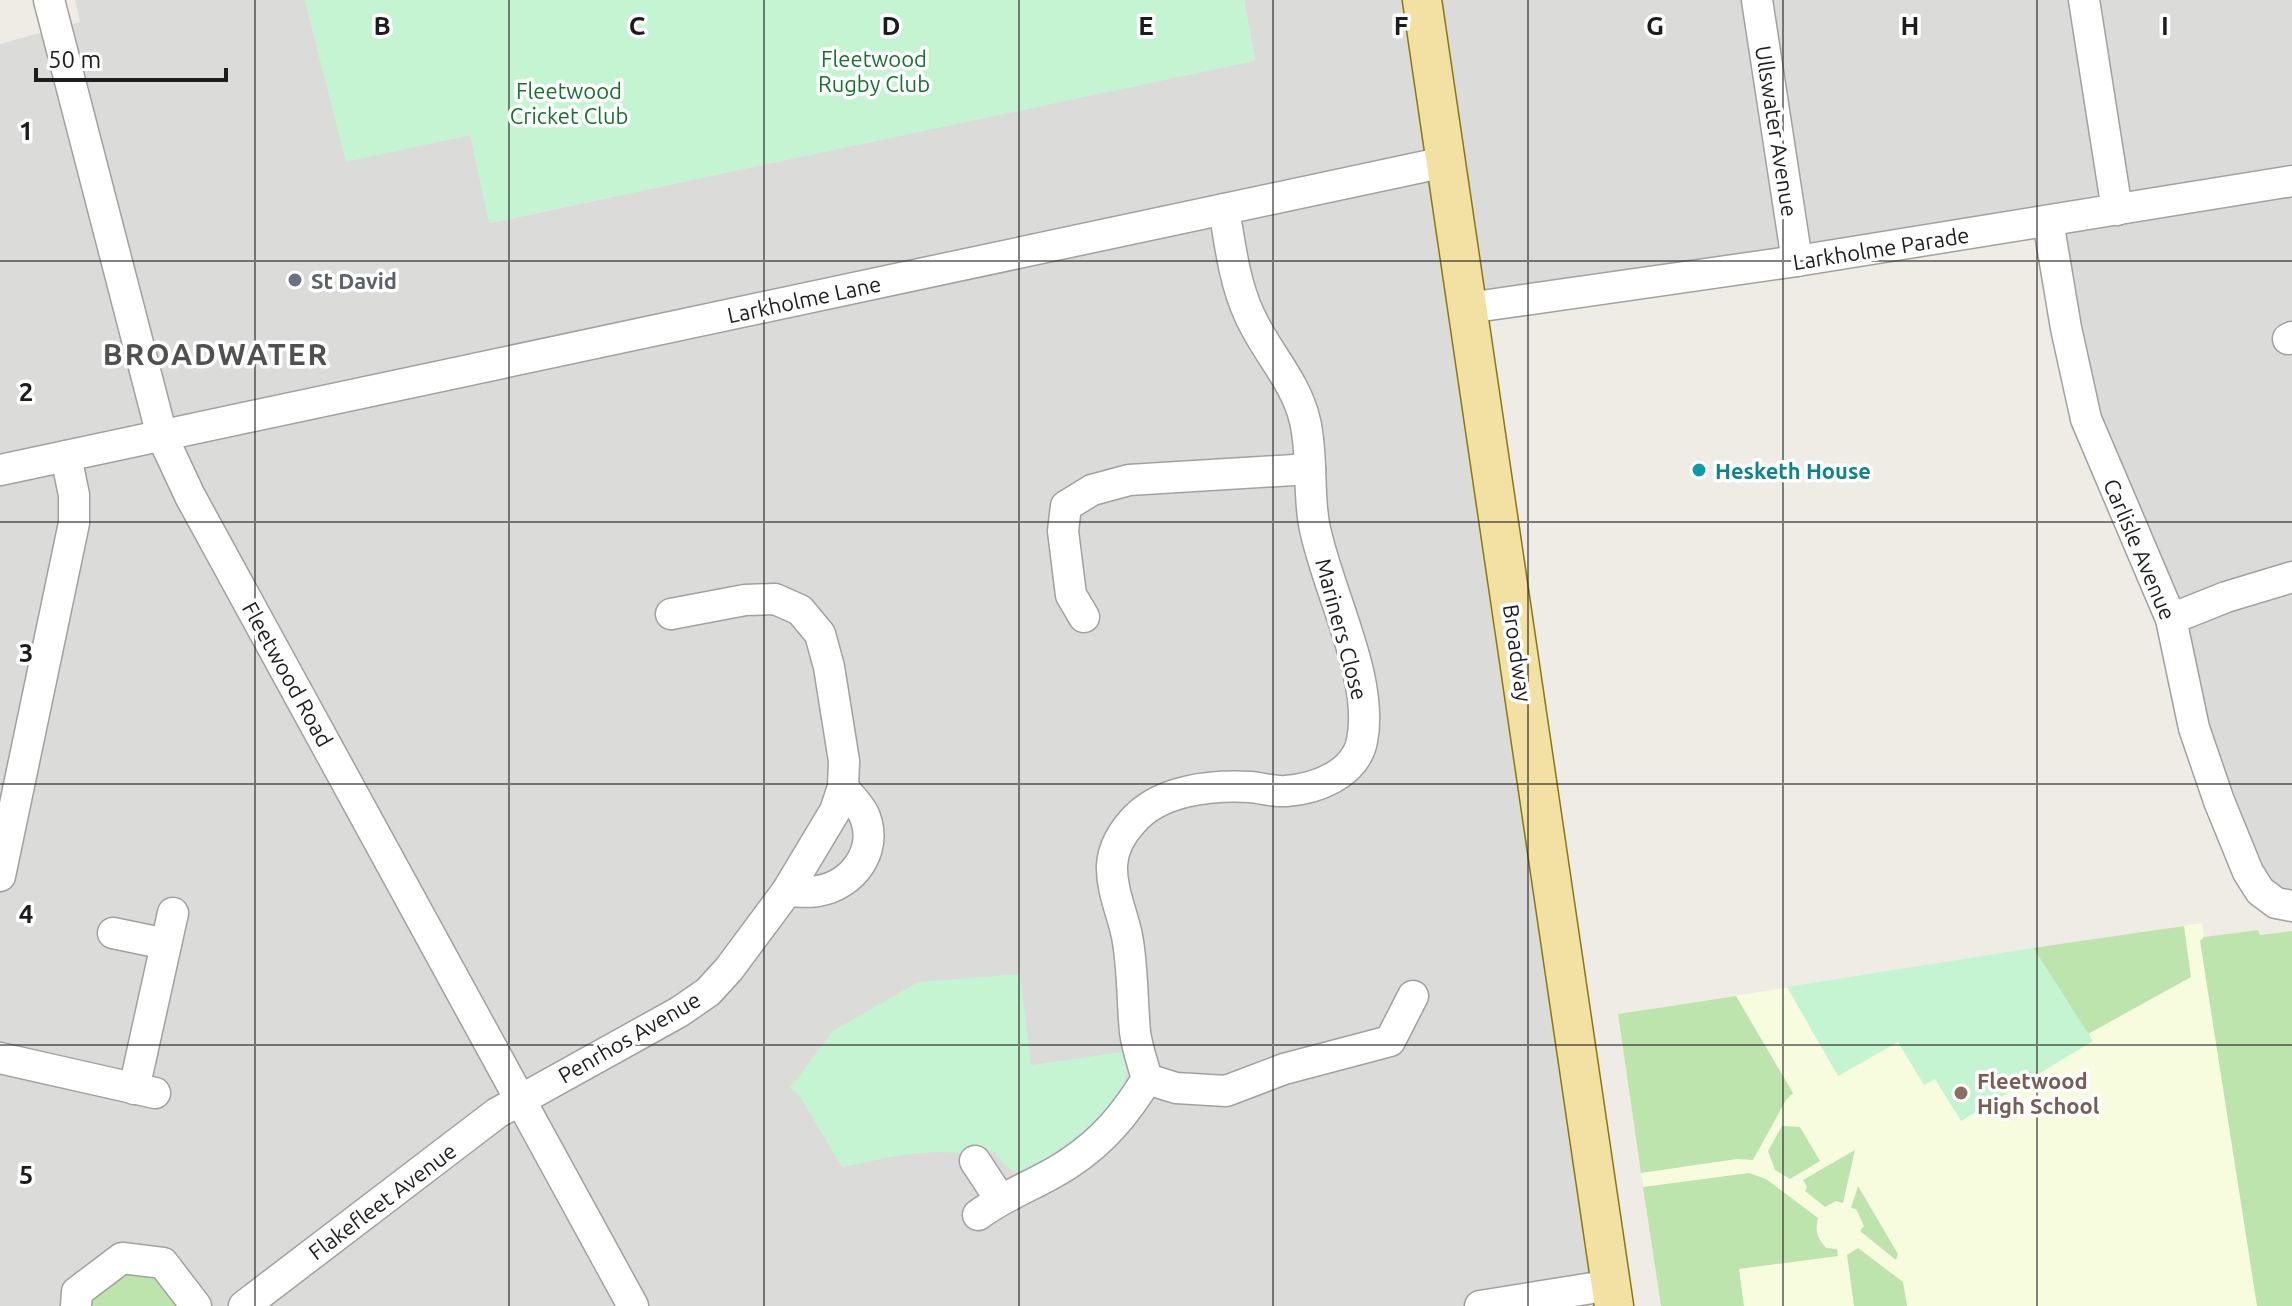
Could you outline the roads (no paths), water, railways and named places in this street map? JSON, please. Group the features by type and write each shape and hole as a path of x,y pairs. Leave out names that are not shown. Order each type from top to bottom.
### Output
{"main road":[{"name":"Broadway","path":"1422,0 1613,1296"}],"street":[{"name":"Fleetwood Road","path":"49,0 162,436 190,496 633,1306"},
{"name":"Ullswater Avenue","path":"1757,0 1797,261"},
{"path":"2084,0 2117,210"},
{"name":"Larkholme Lane","path":"0,470 1445,162"},
{"name":"Larkholme Parade","path":"1468,308 1797,261 2292,181"},
{"name":"Mariners Close","path":"1147,1079 1136,1033 1127,933 1114,886 1112,863 1122,833 1141,812 1169,796 1212,788 1249,787 1283,791 1320,786 1348,766 1362,744 1364,712 1356,664 1322,559 1314,521 1305,421 1291,385 1250,316 1236,277 1224,209"},
{"name":"Carlisle Avenue","path":"2048,221 2066,328 2086,419 2171,619 2194,728 2219,801 2248,872 2260,891 2276,903 2292,906"},
{"path":"0,876 12,763 74,523 74,495 66,456"},
{"path":"1084,617 1071,595 1063,531 1066,506 1092,490 1129,480 1310,469"},
{"path":"2171,619 2226,597 2292,577"},
{"name":"Penrhos Avenue","path":"521,1099 679,1012 708,992 787,891 835,811 843,787 844,761 829,667 820,634 800,610 775,599 745,600 671,614"},
{"path":"787,891 819,891 845,880 864,859 870,844 864,814 843,787"},
{"path":"0,1058 144,1091 173,913"},
{"path":"113,933 166,944"},
{"path":"975,1161 989,1207 1070,1163 1103,1138 1127,1112 1147,1079 1176,1088 1226,1091 1284,1069 1401,1051 1413,996"},
{"name":"Flakefleet Avenue","path":"244,1306 281,1295 497,1113 521,1099"},
{"path":"76,1306 77,1292 122,1258 163,1263 196,1306"},
{"path":"1480,1306 1613,1296"}],"place":[{"name":"St David","path":"295,280"},
{"name":"Hesketh House","path":"1699,470"},
{"name":"Fleetwood High School","path":"1961,1093"}],"district":[{"name":"BROADWATER","path":"216,354"}],"park label":[{"name":"Fleetwood Rugby Club","path":"874,70"},
{"name":"Fleetwood Cricket Club","path":"569,102"}]}
